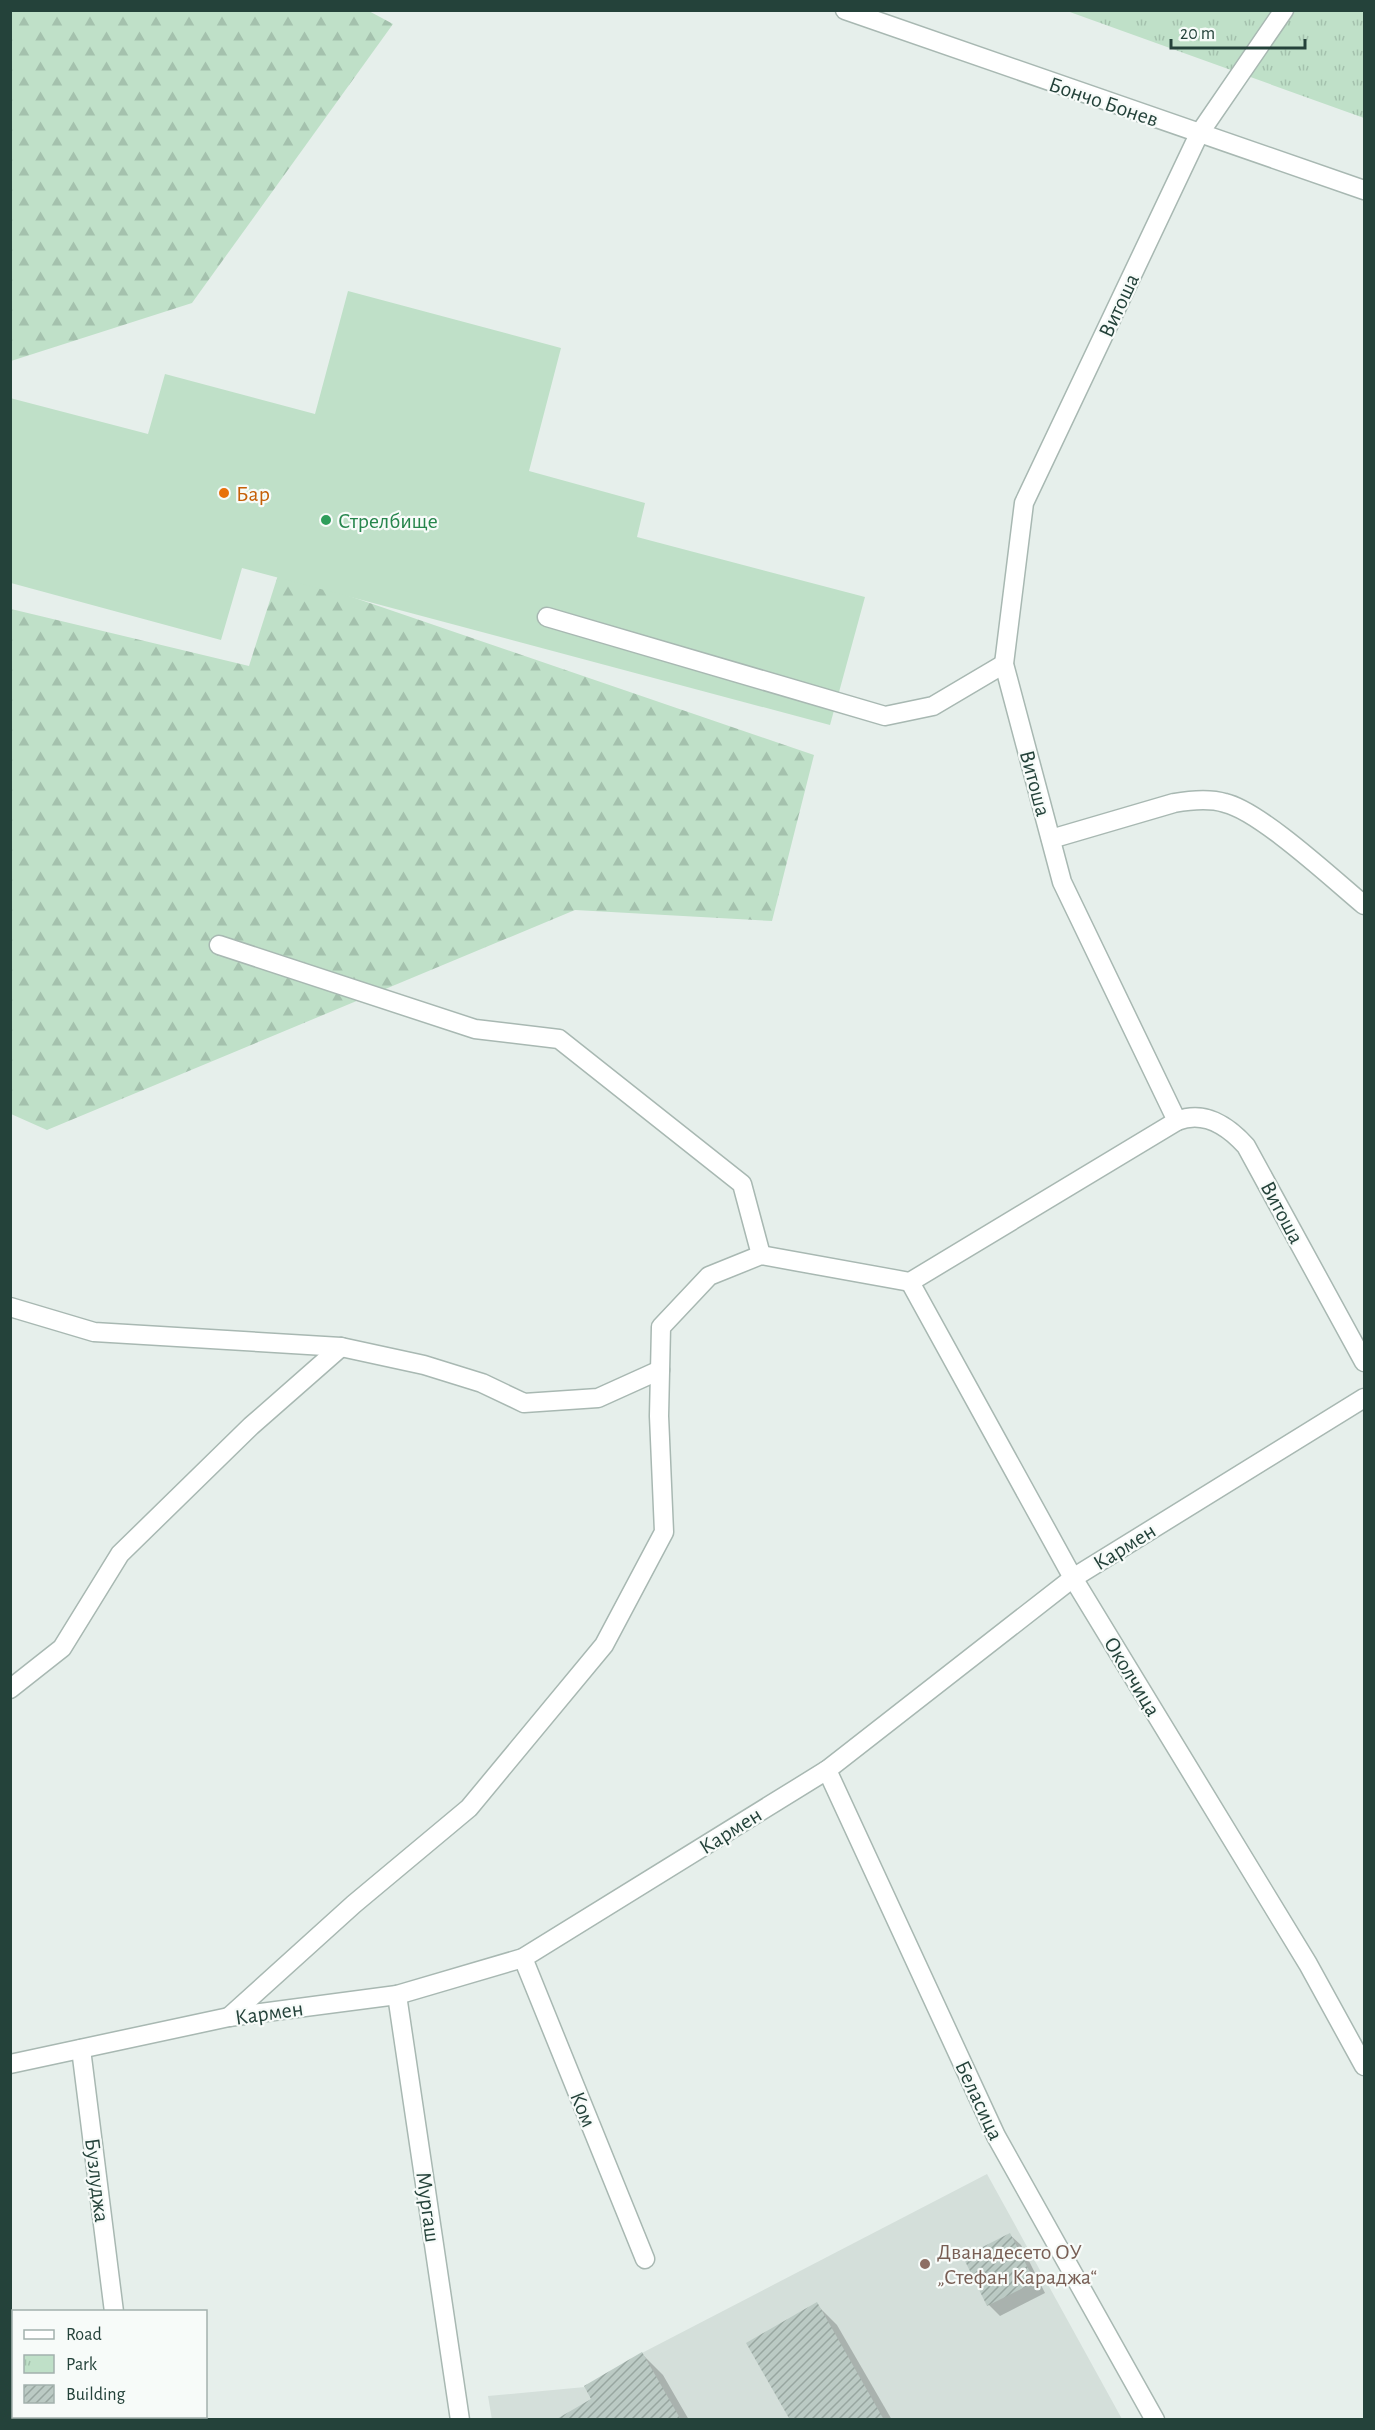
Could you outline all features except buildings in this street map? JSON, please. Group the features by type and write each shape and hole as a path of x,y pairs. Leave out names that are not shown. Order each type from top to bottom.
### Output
{"street":[{"name":"Бончо Бонев","path":"845,10 1365,190"},
{"name":"Витоша","path":"1284,10 1199,134 1024,503 1004,664 1067,893 1178,1121 1189,1117 1209,1119 1228,1130 1246,1146 1365,1362"},
{"path":"547,617 885,716 933,706 1004,664"},
{"path":"1051,839 1164,805 1195,800 1225,802 1252,815 1365,905"},
{"path":"219,945 475,1029 559,1039 742,1184 761,1255"},
{"path":"229,2017 354,1904 469,1808 604,1645 664,1532 661,1327 709,1276 761,1255 910,1282 1178,1121"},
{"name":"Околчица","path":"910,1282 1073,1578 1308,1964 1365,2066"},
{"path":"10,1307 94,1332 341,1347 424,1365 482,1383 524,1403 598,1398 660,1370"},
{"path":"10,1689 62,1648 120,1554 251,1426 341,1347"},
{"name":"Кармен","path":"10,2064 229,2017 397,1995 523,1958 827,1770 1073,1578 1365,1398"},
{"name":"Беласица","path":"827,1770 996,2136 1155,2420"},
{"name":"Ком","path":"523,1958 645,2259"},
{"name":"Мургаш","path":"397,1995 460,2420"},
{"name":"Бузлуджа","path":"81,2049 114,2310"}],"shaded area":[{"name":"Дванадесето ОУ „Стефан Караджа“","path":"987,2174 1122,2419 492,2420 488,2396 585,2387 640,2354"}],"green space":[{"path":"367,10 393,24 192,303 11,361 11,11"},
{"path":"1067,11 1364,11 1364,118"},
{"name":"Стрелбище","path":"348,291 561,348 529,471 645,503 637,537 865,597 830,725 242,568 221,640 11,583 10,398 148,434 165,374 315,414"},
{"path":"279,572 814,755 772,921 575,910 47,1130 11,1114 11,609 249,666"}],"place":[{"name":"Бар","path":"224,493"},
{"name":"Стрелбище","path":"326,520"},
{"name":"Дванадесето ОУ „Стефан Караджа“","path":"925,2264"}]}
